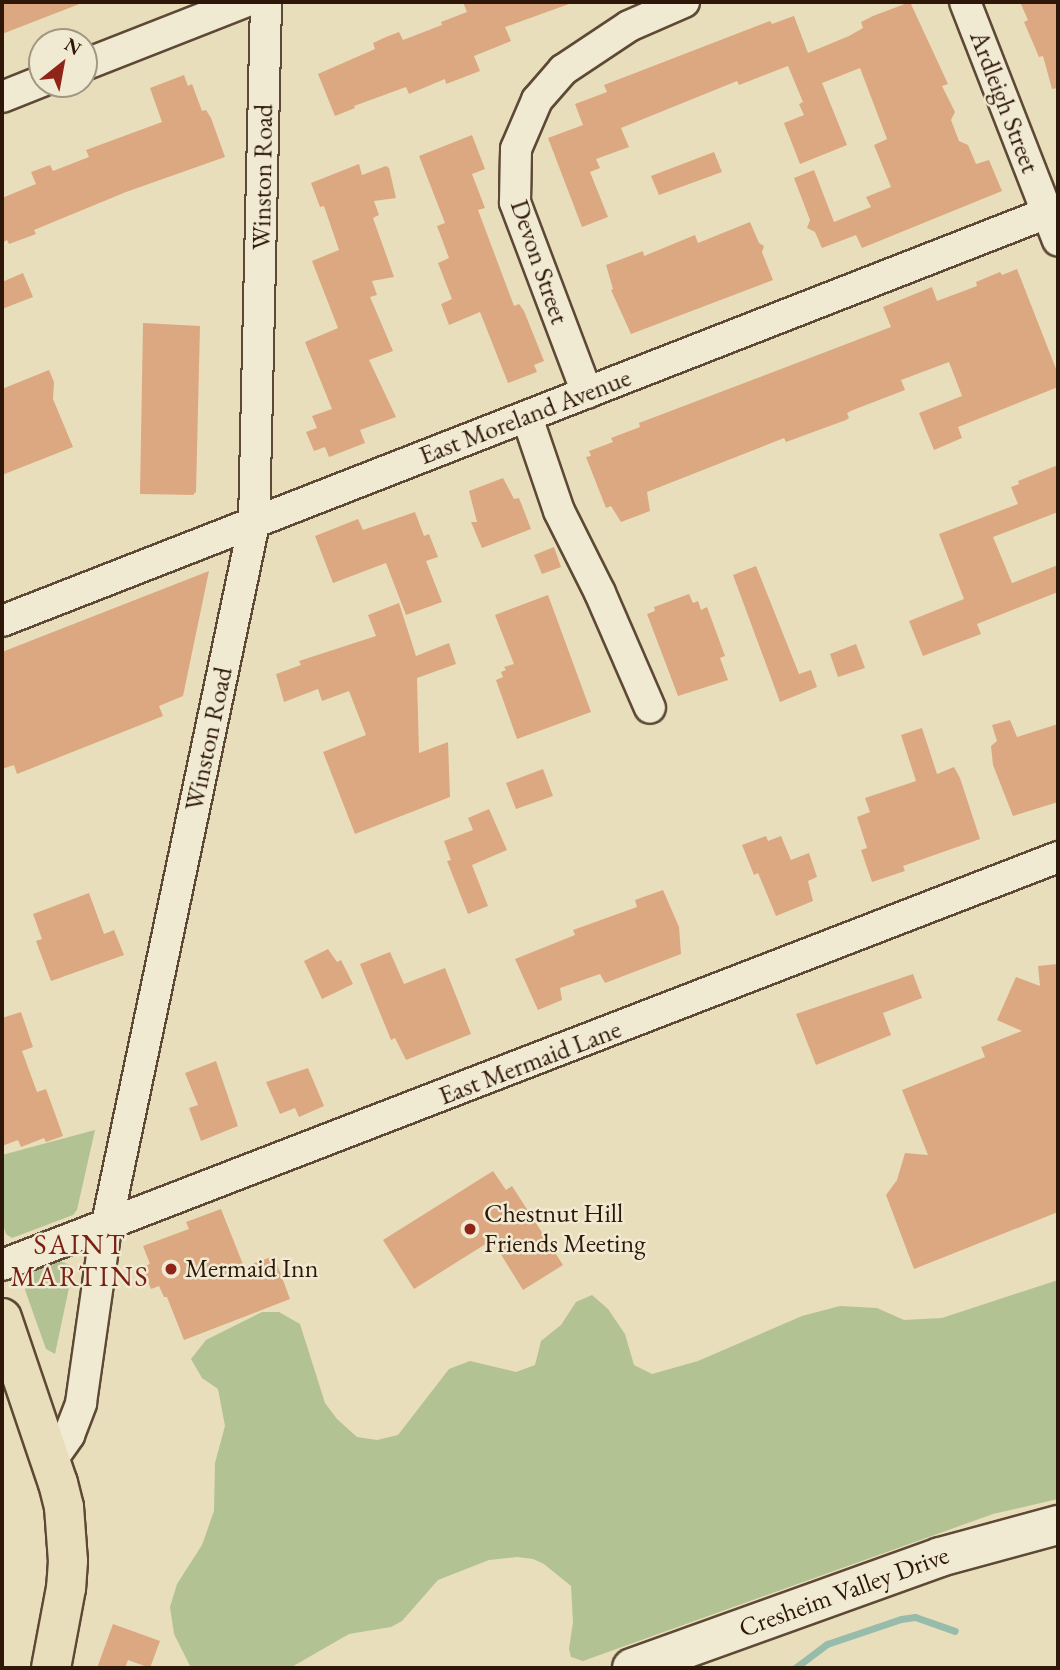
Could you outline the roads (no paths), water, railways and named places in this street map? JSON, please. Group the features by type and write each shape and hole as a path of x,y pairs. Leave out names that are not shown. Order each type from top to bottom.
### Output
{"main road":[{"path":"2,1318 64,1507 68,1561 64,1611 50,1666"},
{"name":"Cresheim Valley Drive","path":"632,1668 940,1557 1058,1525"}],"street":[{"path":"98,60 246,2"},
{"name":"Winston Road","path":"51,1461 72,1429 81,1403 106,1228 254,523 266,2"},
{"name":"Devon Street","path":"587,393 516,202 516,149 532,108 563,70 629,26 684,2"},
{"name":"Ardleigh Street","path":"965,2 1058,241"},
{"path":"2,97 28,87"},
{"name":"East Moreland Avenue","path":"2,621 1047,213"},
{"path":"527,416 559,511 600,593 650,708"},
{"name":"East Mermaid Lane","path":"2,1265 106,1228 1058,857"}],"waterway":[{"path":"795,1668 827,1644 901,1619 915,1617 955,1631"}],"place":[{"name":"Chestnut Hill Friends Meeting","path":"470,1229"},
{"name":"Mermaid Inn","path":"171,1269"}],"district":[{"name":"SAINT MARTINS","path":"80,1260"}]}
